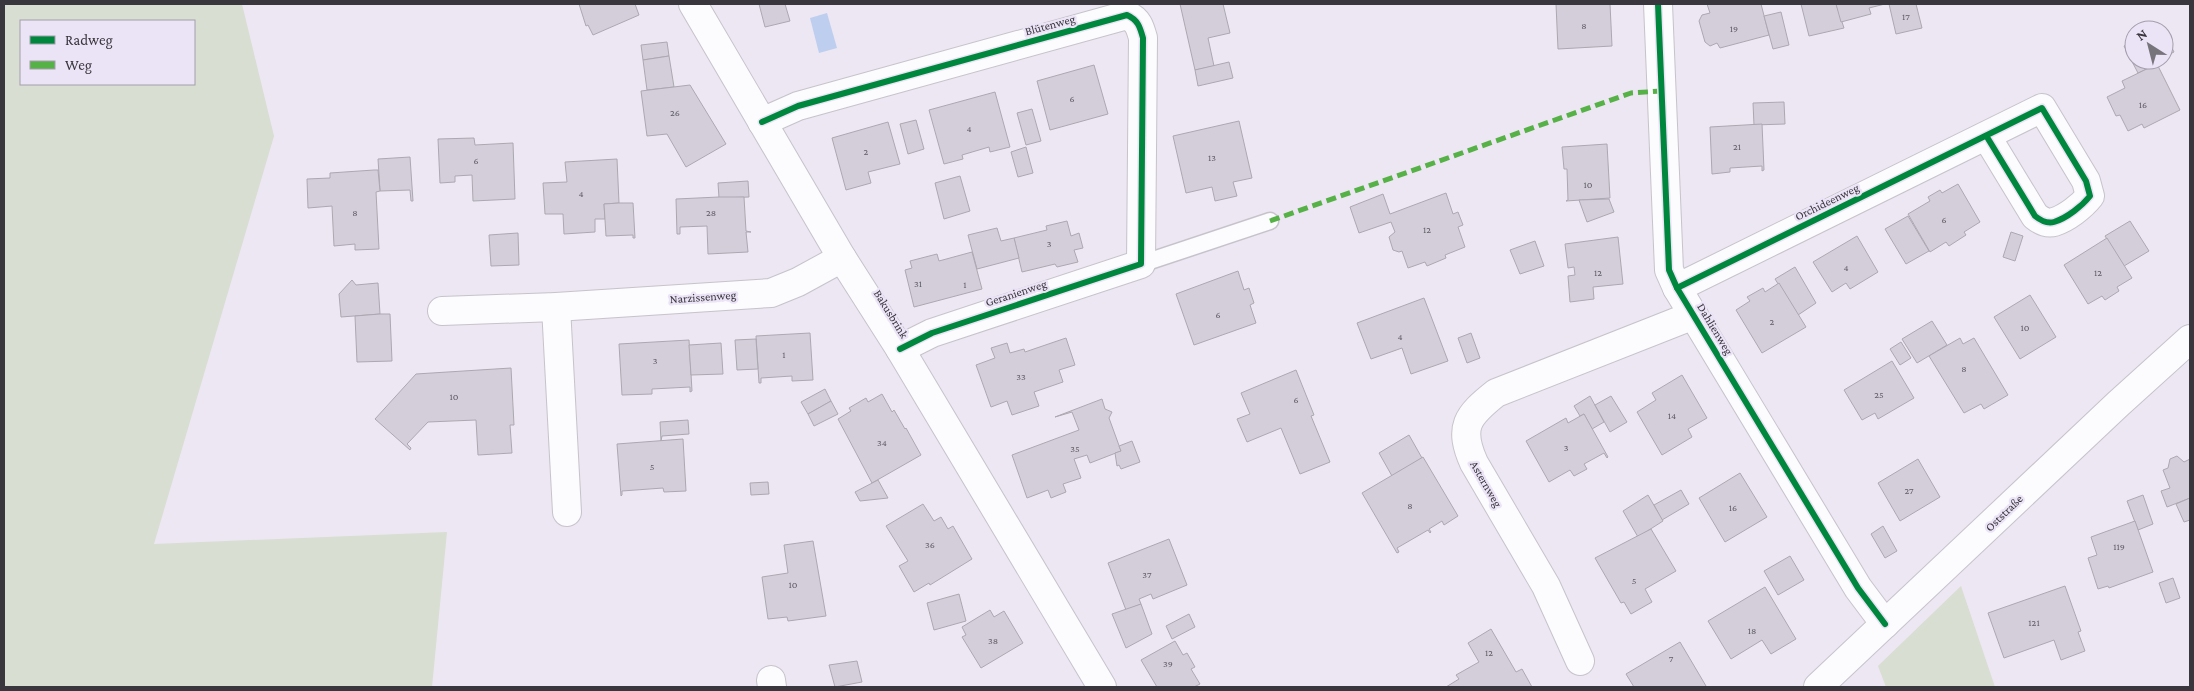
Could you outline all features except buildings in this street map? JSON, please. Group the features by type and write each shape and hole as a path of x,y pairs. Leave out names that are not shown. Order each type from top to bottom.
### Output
{"street":[{"name":"Bakusbrink","path":"693,4 842,258 900,349 1102,687"},
{"name":"Dahlienweg","path":"1658,4 1669,270 1677,288 1858,588 1885,624"},
{"name":"Blütenweg","path":"762,122 798,106 1127,15 1135,19 1140,27 1143,38 1141,264"},
{"name":"Orchideenweg","path":"1677,288 1987,137"},
{"name":"Narzissenweg","path":"442,311 556,307 771,293 798,282 842,258"},
{"name":"Geranienweg","path":"900,349 932,332 1141,264"},
{"path":"556,307 567,512"},
{"name":"Asternweg","path":"1580,661 1546,586 1474,463 1466,446 1466,429 1474,410 1496,394 1694,315"},
{"name":"Oststraße","path":"1818,687 2118,404 2190,339"}],"lane":[{"name":"Geranienweg","path":"1141,264 1270,221"}],"shaded area":[{"path":"4,4 242,4 274,136 154,544 447,532 432,687 4,687"},
{"path":"1961,586 1995,687 1886,687 1878,666"}],"water":[{"path":"827,13 837,48 819,53 810,18"}],"marked path":[{"path":"1270,221 1631,93 1661,91"}],"cycle path":[{"path":"1658,4 1669,270 1677,288 1858,588 1885,624"},
{"path":"762,122 798,106 1127,15 1138,24 1143,38 1141,264 932,333 900,349"},
{"path":"1677,288 2042,108 2086,181 2090,196 2083,204 2064,218 2054,222 2039,219 2035,216 1987,137"}]}
